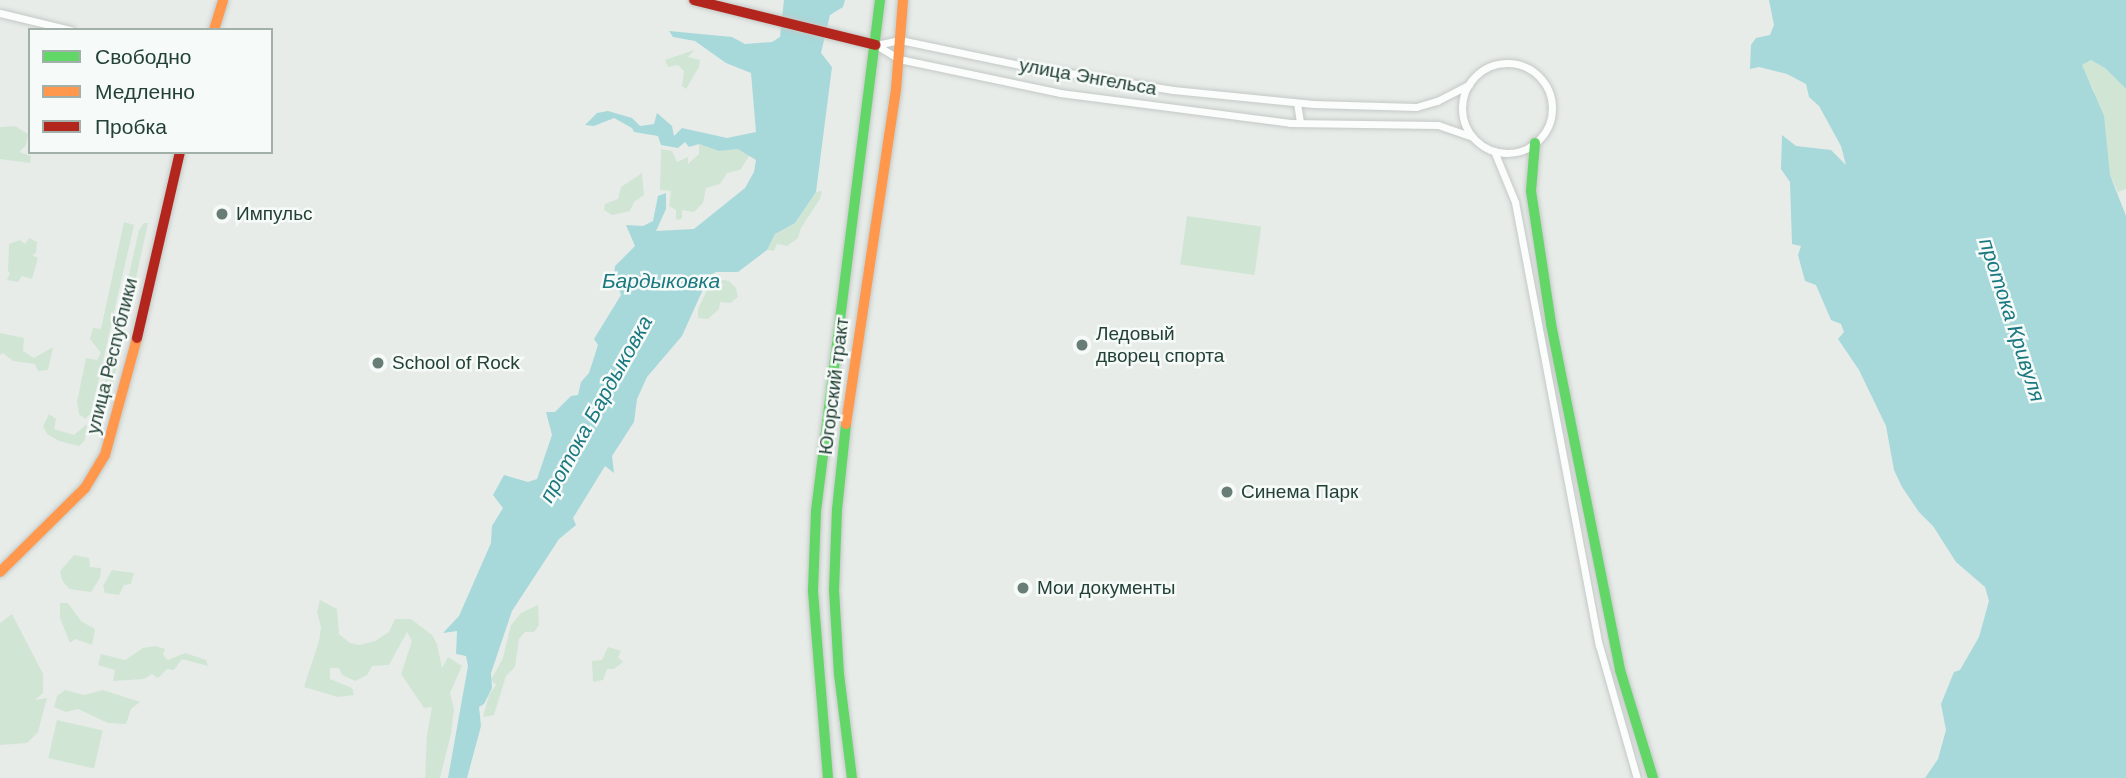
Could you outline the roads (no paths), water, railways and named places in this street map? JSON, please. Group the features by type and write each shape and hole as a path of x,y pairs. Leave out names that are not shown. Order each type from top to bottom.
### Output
{"main road":[{"path":"215,28 223,0"},
{"name":"улица Энгельса","path":"694,0 876,45"},
{"name":"Югорский тракт","path":"828,778 814,590 817,511 880,0"},
{"name":"Югорский тракт","path":"852,778 839,674 834,590 837,509 848,408 900,59 903,0"},
{"path":"1535,143 1531,191 1551,324 1614,646 1654,778"},
{"name":"улица Республики","path":"0,572 85,488 105,455 131,365 180,154"}],"street":[{"path":"0,13 63,28"},
{"name":"улица Энгельса","path":"876,45 900,40 1063,73 1173,90 1297,103 1416,107 1442,99 1469,85"},
{"name":"улица Энгельса","path":"876,45 900,59 1060,93 1300,123 1438,125 1472,136"},
{"path":"1500,64 1523,66 1537,75 1546,87 1552,109 1546,132 1535,143 1514,153 1494,151 1472,136 1463,115 1463,100 1469,85 1485,69 1500,64"},
{"path":"1297,103 1300,123"},
{"path":"1494,151 1516,202 1599,645 1637,778"}],"water":[{"name":"Бардыковка","path":"784,0 845,0 843,7 830,15 821,53 832,67 816,192 795,223 775,234 767,250 738,272 716,272 709,276 682,336 647,377 637,399 634,422 612,456 614,473 605,466 573,518 576,525 559,539 512,611 491,673 492,688 484,704 479,707 481,726 467,778 448,778 468,666 466,656 456,654 457,631 443,633 459,616 491,543 492,526 503,508 493,495 504,475 528,482 537,479 552,435 546,412 555,412 571,396 578,395 581,382 589,373 598,345 594,339 621,295 614,275 615,266 635,246 626,225 643,226 653,221 658,196 666,193 666,209 656,231 694,229 745,188 754,172 756,160 738,149 719,151 699,144 689,147 685,142 678,148 661,145 658,136 634,132 632,128 614,118 594,126 585,125 597,113 608,111 632,118 640,126 654,124 657,113 672,126 674,136 682,128 727,138 756,132 751,73 726,63 695,41 673,37 669,31 732,37 745,44 772,42 780,37"},
{"name":"протока Кривуля","path":"1769,0 2126,0 2126,89 2105,68 2091,60 2082,65 2104,116 2110,175 2126,216 2126,778 1925,778 1938,759 1946,730 1941,704 1954,672 1960,670 1979,637 1989,601 1985,587 1956,562 1933,526 1919,512 1902,487 1894,470 1886,426 1859,370 1838,339 1844,332 1841,324 1831,320 1816,285 1805,281 1798,255 1801,246 1792,244 1790,182 1781,169 1782,135 1796,146 1831,150 1846,165 1841,146 1819,106 1809,97 1806,84 1787,74 1759,67 1750,69 1751,45 1756,38 1770,35 1774,25"}],"place":[{"name":"Импульс","path":"222,214"},
{"name":"Ледовый дворец спорта","path":"1082,345"},
{"name":"School of Rock","path":"378,363"},
{"name":"Синема Парк","path":"1227,492"},
{"name":"Мои документы","path":"1023,588"}],"water label":[{"name":"протока Бардыковка","path":"596,409"}]}
